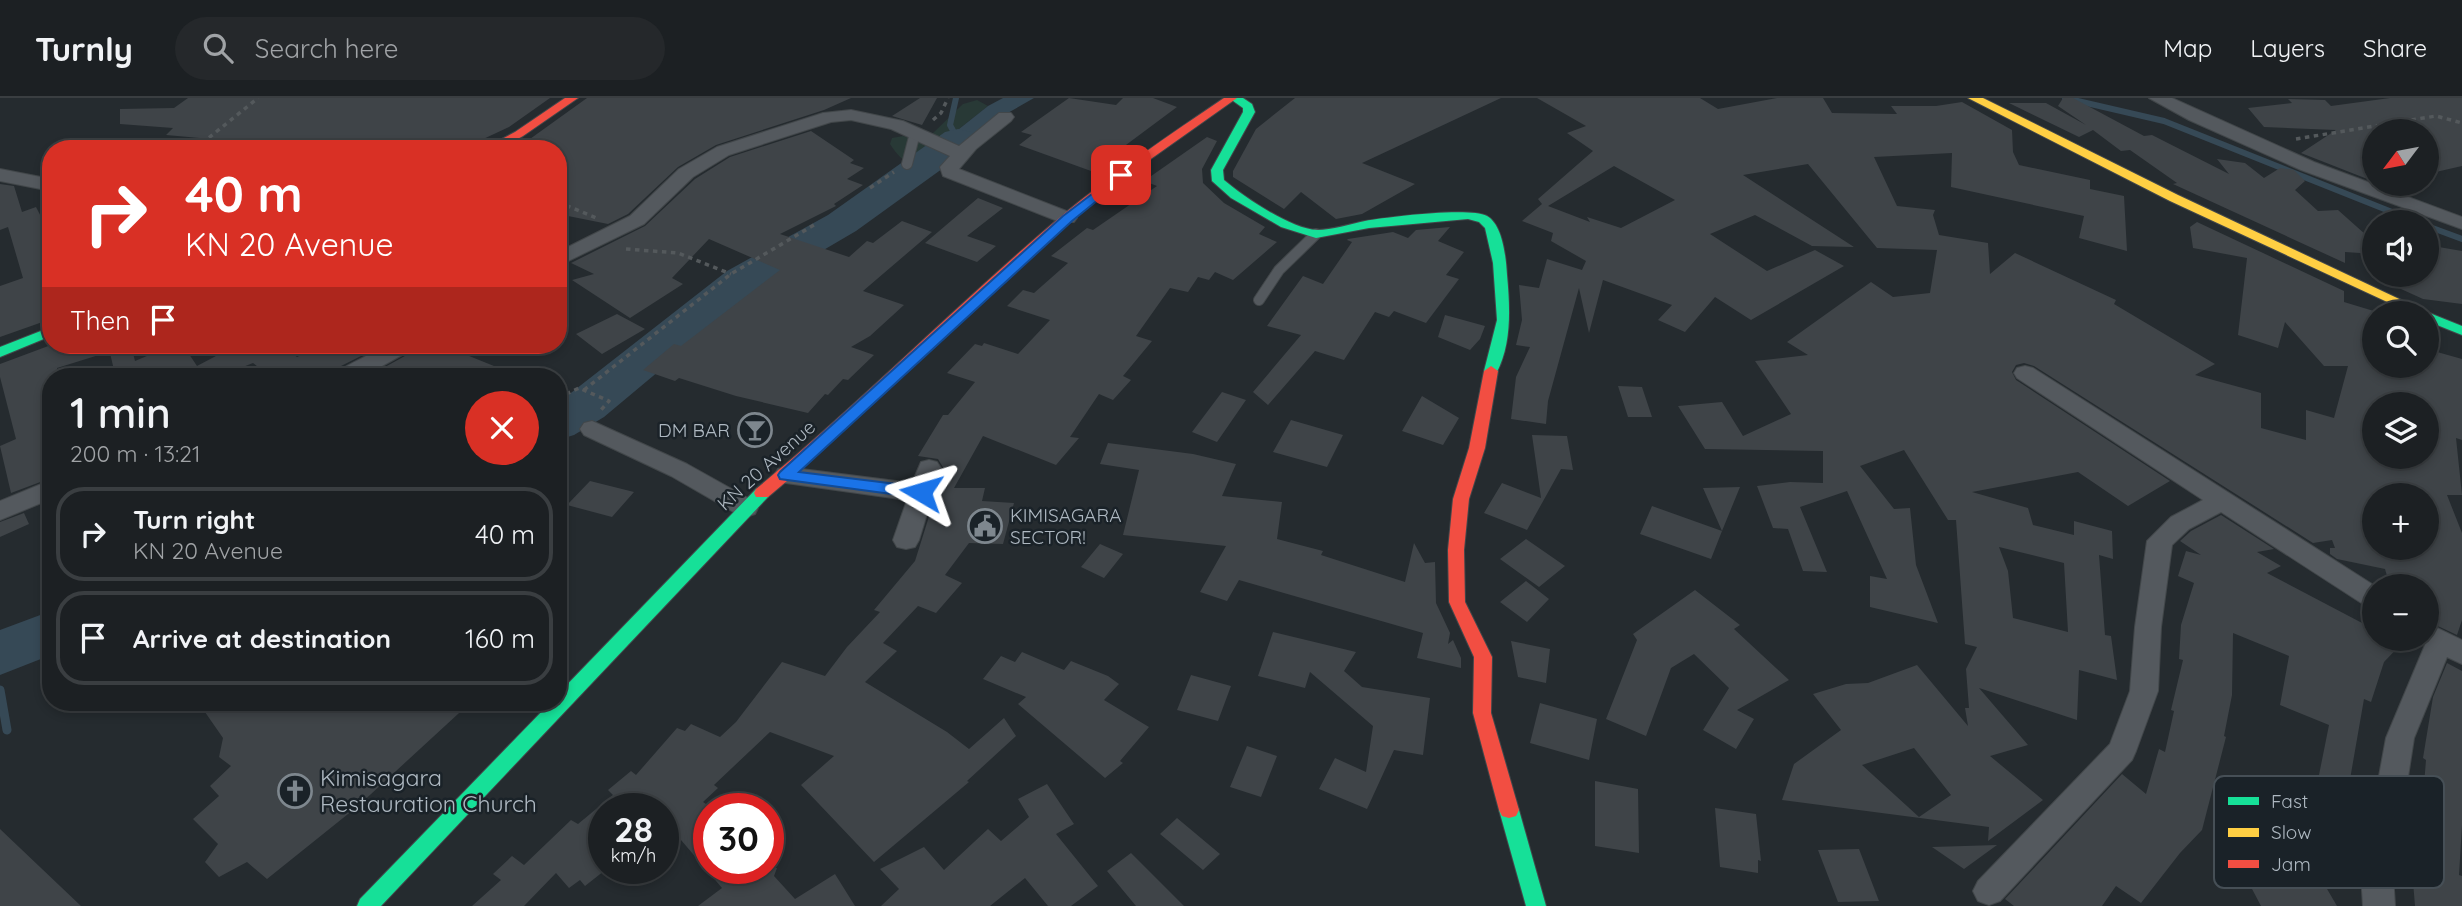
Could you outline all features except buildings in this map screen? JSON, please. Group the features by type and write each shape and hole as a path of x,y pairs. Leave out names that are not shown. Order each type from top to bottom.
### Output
{"street":[{"path":"506,140 572,98"},
{"path":"1233,98 1245,103 1249,112 1217,170 1218,181 1235,195 1285,224 1316,234 1448,215 1468,215 1483,219 1491,227 1500,263 1504,320 1493,360 1477,448 1461,499 1456,550 1457,602 1483,657 1482,713 1536,906"},
{"name":"KN 20 Avenue","path":"567,696 746,508 786,475 1067,218 1139,161 1233,98"},
{"path":"1974,98 2174,198 2396,301"},
{"path":"2158,98 2358,187 2462,223"},
{"path":"567,256 637,220 686,173 723,151 829,117 851,116 897,125 958,153"},
{"path":"1005,117 958,153 948,170 953,175 1067,218"},
{"path":"0,175 42,183"},
{"path":"2439,321 2462,331"},
{"path":"0,352 42,335"},
{"path":"364,368 388,354"},
{"path":"2025,373 2362,591"},
{"path":"592,429 679,470 746,508"},
{"path":"906,540 929,468"},
{"path":"786,475 921,492"},
{"path":"0,511 42,493"},
{"path":"1989,891 2122,751 2144,691 2148,627 2160,541 2180,523 2221,501"},
{"path":"2394,776 2400,738 2443,642"},
{"name":"KN 20 Avenue","path":"367,906 553,711"},
{"path":"2378,888 2379,906"}],"lane":[{"path":"907,164 922,137"},
{"path":"1259,300 1279,270 1316,234"}],"path":[{"path":"206,140 256,98"},
{"path":"2294,139 2436,116 2462,122"},
{"path":"870,188 907,164"},
{"path":"567,206 601,220 612,244 626,249 678,253 731,274"},
{"path":"586,391 731,274 814,225"},
{"path":"567,393 575,388 605,400"}],"shaded area":[{"path":"977,100 988,106 945,140 930,136 963,104"},
{"path":"903,136 934,147 922,160 911,163 900,157 890,144 892,138"}],"water":[{"path":"1003,98 1034,98 965,142 958,140 954,133 988,106"}],"waterway":[{"path":"956,98 950,125 958,140 964,135"},
{"path":"2065,98 2164,121 2387,210"},
{"path":"567,419 588,406 742,280 842,223 958,140"},
{"path":"2439,230 2462,239"},
{"path":"33,639 42,628"},
{"path":"0,653 42,636"},
{"path":"0,690 7,730"}],"traffic: fast":[{"path":"1235,98 1248,106 1249,112 1217,170 1218,181 1235,195 1285,224 1316,234 1369,224 1468,215 1483,219 1491,227 1500,263 1504,320 1491,371"},
{"path":"2439,321 2462,331"},
{"path":"0,352 42,335"},
{"path":"567,697 762,493"},
{"path":"367,906 554,711"},
{"path":"1509,810 1536,906"}],"traffic: slow":[{"path":"1974,98 2174,198 2396,301"}],"traffic: jam":[{"path":"507,140 572,98"},
{"path":"762,493 840,426 1067,218 1127,171 1231,98"},
{"path":"1491,371 1477,448 1461,499 1456,550 1457,602 1483,657 1482,713 1509,810"}],"place":[{"name":"DM BAR","path":"755,430"},
{"name":"KIMISAGARA SECTOR!","path":"985,526"},
{"name":"Kimisagara Restauration Church","path":"295,791"}],"route":[{"path":"921,492 786,475 1067,218 1121,175"}]}
